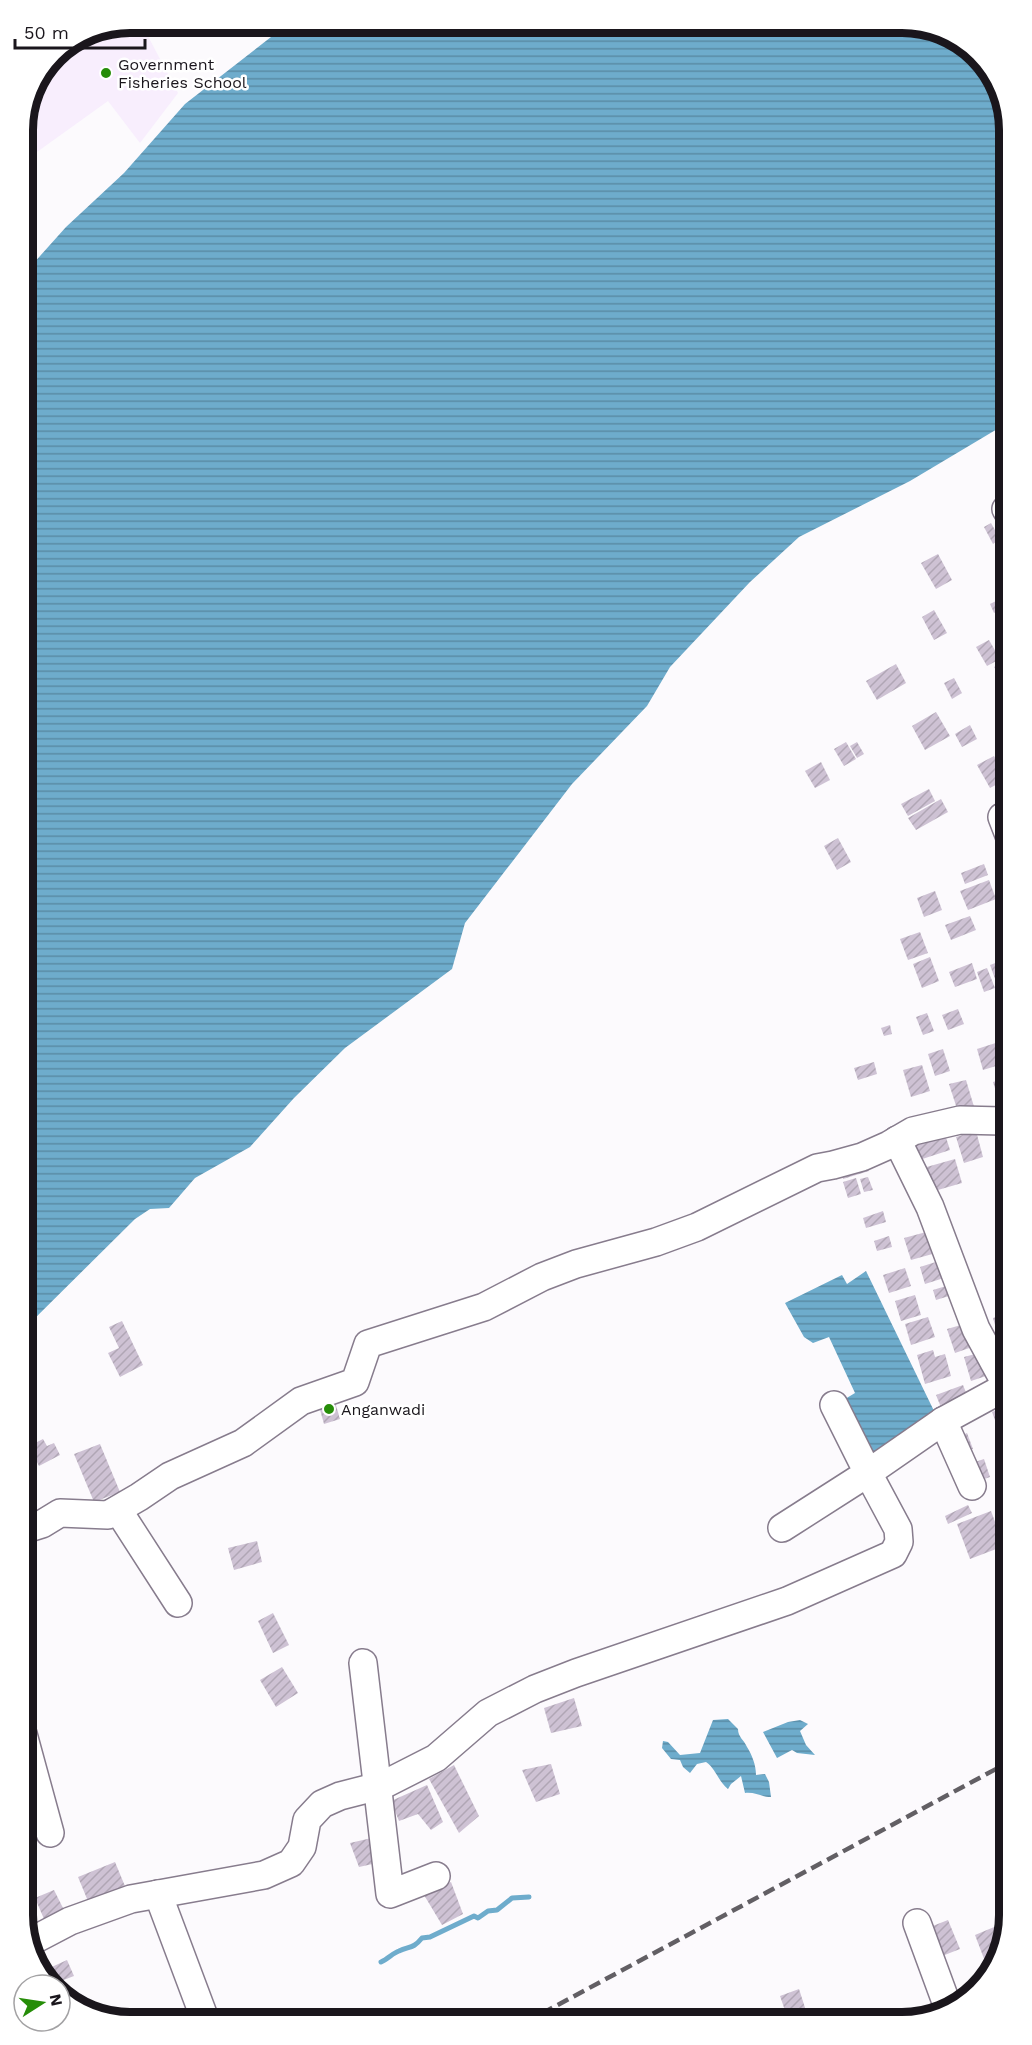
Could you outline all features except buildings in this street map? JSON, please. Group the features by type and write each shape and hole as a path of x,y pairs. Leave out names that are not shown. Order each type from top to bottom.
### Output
{"street":[{"path":"33,1527 60,1513 108,1515 170,1476 243,1443 300,1401 355,1382 368,1344 484,1307 542,1276 698,1227 817,1167 862,1157 913,1131 945,1122 999,1120"},
{"path":"897,1140 930,1207 976,1329 999,1369"},
{"path":"782,1527 868,1473 943,1421 999,1390"},
{"path":"36,1938 70,1921 131,1899 264,1875 291,1863 302,1847 307,1820 322,1804 340,1796 378,1786 436,1758 488,1713 535,1689 576,1673 787,1602 893,1554 899,1542 898,1528 834,1405"},
{"path":"943,1421 972,1486"},
{"path":"118,1510 177,1603"},
{"path":"363,1663 390,1894 436,1876"},
{"path":"33,1773 50,1833"},
{"path":"158,1894 202,2012"},
{"path":"917,1923 946,2002"}],"shaded area":[{"name":"Government Fisheries School","path":"146,33 178,93 140,143 108,101 33,155 33,123 36,105 49,76 61,61 76,49 93,40 111,35"}],"water":[{"path":"276,33 909,33 933,38 956,49 971,61 986,81 997,111 999,130 999,428 910,481 799,537 750,582 670,667 647,706 572,784 465,923 452,969 345,1048 294,1098 250,1147 195,1178 169,1208 150,1209 135,1219 33,1320 33,264 66,227 124,173 185,104"},
{"path":"866,1271 935,1413 869,1457 840,1402 855,1393 829,1337 813,1343 804,1337 785,1303 842,1275 847,1284"},
{"path":"728,1719 738,1729 751,1753 756,1775 765,1774 769,1782 771,1797 745,1793 741,1776 728,1789 706,1762 697,1764 690,1773 683,1767 680,1760 671,1759 662,1748 663,1741 668,1742 680,1755 700,1753 713,1720"},
{"path":"800,1720 808,1724 800,1731 806,1745 815,1755 797,1753 792,1750 777,1758 763,1732"}],"waterway":[{"path":"381,1962 397,1952 414,1946 422,1938 430,1937 474,1916 478,1918 488,1911 497,1910 512,1898 529,1897"}],"railway":[{"path":"545,2012 999,1767"}],"place":[{"name":"Government Fisheries School","path":"106,73"},
{"name":"Anganwadi","path":"329,1409"}]}
